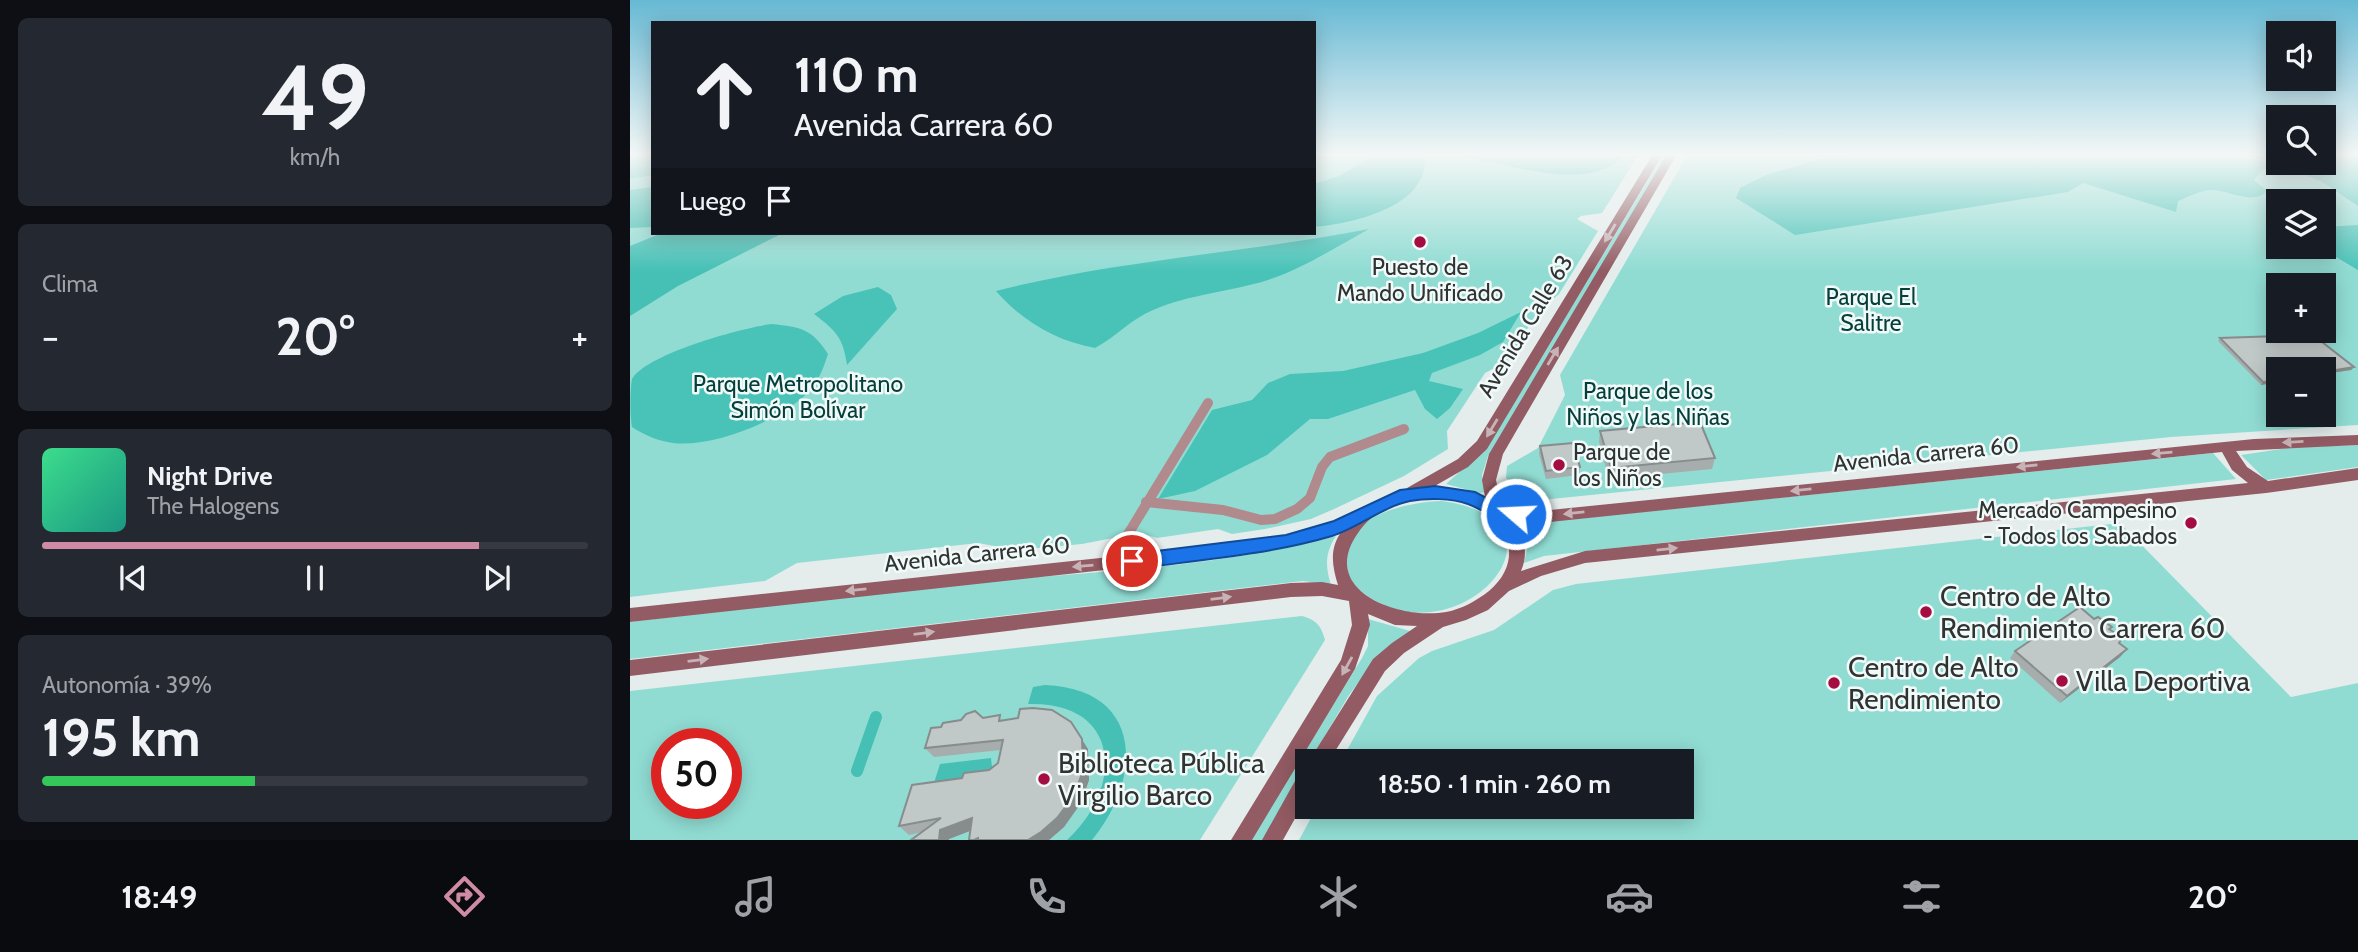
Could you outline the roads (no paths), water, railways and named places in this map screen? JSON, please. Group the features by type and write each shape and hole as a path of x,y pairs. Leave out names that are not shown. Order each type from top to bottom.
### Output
{"main road":[{"name":"Avenida Calle 63","path":"1406,495 1450,471 1482,445 1641,193"},
{"name":"Avenida Calle 63","path":"1497,511 1489,480 1496,454 1643,193"},
{"name":"Avenida Carrera 60","path":"1497,511 1550,516 2228,447 2358,440"},
{"path":"2228,447 2237,467 2266,487"},
{"path":"1326,749 1379,665 1398,648 1439,621 1478,607 1506,585 1536,571 1585,558 2266,487 2358,474"},
{"path":"1241,840 1349,663 1361,625 1353,598 1341,576 1340,552 1352,528 1365,514 1406,495 1435,493 1475,499 1497,511 1514,532 1518,545 1516,569 1506,585"},
{"name":"Avenida Carrera 60","path":"630,615 1259,547 1318,534 1365,514"},
{"path":"630,668 1291,590 1322,589 1353,598 1380,614 1439,621"},
{"path":"1272,840 1295,800"}],"street":[{"path":"1119,549 1208,403"},
{"path":"1146,502 1231,511 1270,520 1295,510 1311,498 1318,487 1322,464 1330,457 1404,429"}],"waterway":[{"path":"857,771 876,717"}],"place":[{"name":"Puesto de Mando Unificado","path":"1420,242"},
{"name":"Parque de los Niños","path":"1559,465"},
{"name":"Mercado Campesino - Todos los Sabados","path":"2191,523"},
{"name":"Centro de Alto Rendimiento Carrera 60","path":"1926,612"},
{"name":"Villa Deportiva","path":"2062,681"},
{"name":"Centro de Alto Rendimiento","path":"1834,683"},
{"name":"Biblioteca Pública Virgilio Barco","path":"1044,779"}],"park label":[{"name":"Parque El Salitre","path":"1871,310"},
{"name":"Parque Metropolitano Simón Bolívar","path":"798,397"},
{"name":"Parque de los Niños y las Niñas","path":"1648,404"}]}
